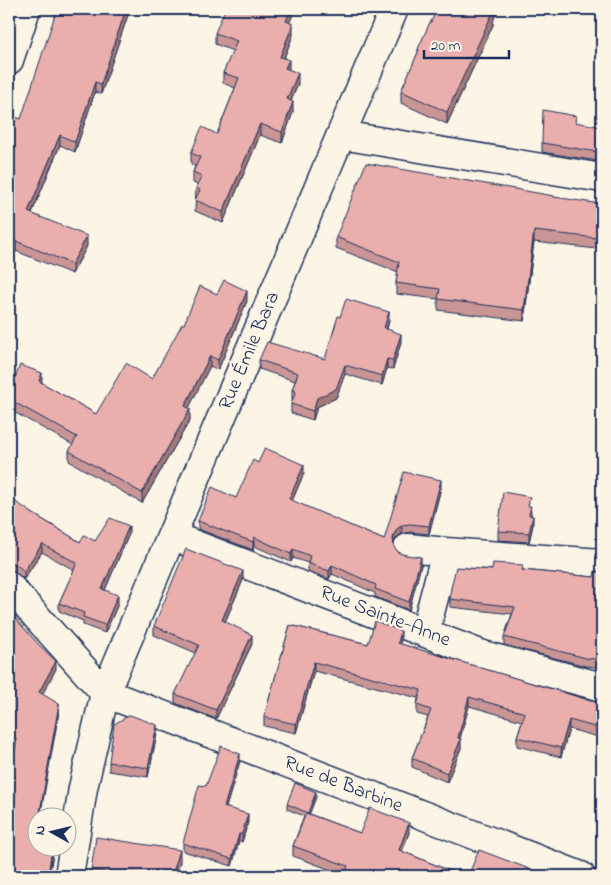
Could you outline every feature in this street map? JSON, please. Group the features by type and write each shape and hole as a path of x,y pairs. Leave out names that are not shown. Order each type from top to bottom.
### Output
{"street":[{"path":"9,60 26,9"},
{"name":"Rue Émile Bara","path":"69,876 83,788 105,694 394,9"},
{"path":"341,135 602,178"},
{"name":"Rue Sainte-Anne","path":"172,536 483,654 602,687"},
{"path":"408,548 602,563"},
{"path":"425,632 446,552"},
{"path":"9,586 105,694"},
{"name":"Rue de Barbine","path":"105,694 571,874"},
{"path":"600,876 602,871"}],"building":[{"path":"57,9 126,9 101,84 95,82 75,142 60,135 28,212 87,236 72,264 16,241 9,254 9,115 21,119"},
{"path":"225,9 291,9 286,21 293,24 280,57 289,60 285,68 298,73 287,99 293,102 282,132 260,124 223,212 195,200 200,190 196,188 202,176 193,172 200,157 191,153 202,127 217,134 239,78 223,73 237,41 215,33"},
{"path":"437,9 493,9 447,112 401,91"},
{"path":"602,15 602,28 599,27"},
{"path":"543,110 576,116 575,122 602,127 598,152 542,143"},
{"path":"366,163 601,204 597,238 534,231 524,310 438,299 440,289 396,283 399,262 336,237"},
{"path":"224,280 247,291 218,360 210,356 185,406 190,409 142,493 69,451 77,437 12,401 9,410 9,385 12,386 20,365 42,373 39,381 96,414 126,363 152,379 182,324 184,324 200,286 217,294"},
{"path":"346,299 389,312 384,328 401,334 393,360 387,359 382,376 345,365 336,389 317,398 313,411 291,404 296,391 292,390 298,373 259,360 267,342 325,359 338,316 340,317"},
{"path":"265,448 304,465 289,499 384,540 404,472 441,480 429,526 402,525 396,530 393,538 394,547 399,553 421,557 409,602 375,589 376,585 332,565 329,571 308,563 310,556 293,549 291,554 254,537 253,542 198,521 212,487 236,498 253,460 258,463"},
{"path":"503,492 530,497 529,515 533,516 529,533 498,531"},
{"path":"10,498 80,542 84,535 95,541 110,518 129,526 102,589 118,595 105,625 83,617 84,613 59,603 77,563 42,544 24,571 14,563 9,563"},
{"path":"186,549 243,571 222,620 252,635 216,710 175,694 199,645 154,626"},
{"path":"493,563 523,565 522,570 594,577 595,571 602,572 602,660 586,658 504,637 515,607 450,599 456,567 492,570"},
{"path":"9,611 56,661 39,692 59,704 41,808 28,808 28,858 51,858 48,876 9,876 9,783 17,739 9,736"},
{"path":"375,621 401,631 398,643 602,704 602,729 569,720 561,748 517,737 525,713 469,697 458,738 461,739 447,773 412,758 431,710 417,705 421,690 314,662 296,724 264,717 290,625 368,644"},
{"path":"130,715 157,725 148,768 109,762 114,724"},
{"path":"221,746 240,754 224,807 248,814 242,834 239,834 232,859 183,843 199,785 206,786"},
{"path":"295,783 316,792 308,813 287,804"},
{"path":"370,808 409,823 399,850 462,876 351,876 345,874 348,866 293,846 306,813 360,833"},
{"path":"96,837 180,850 172,876 121,876 91,870"},
{"path":"479,850 548,876 468,876"}]}
